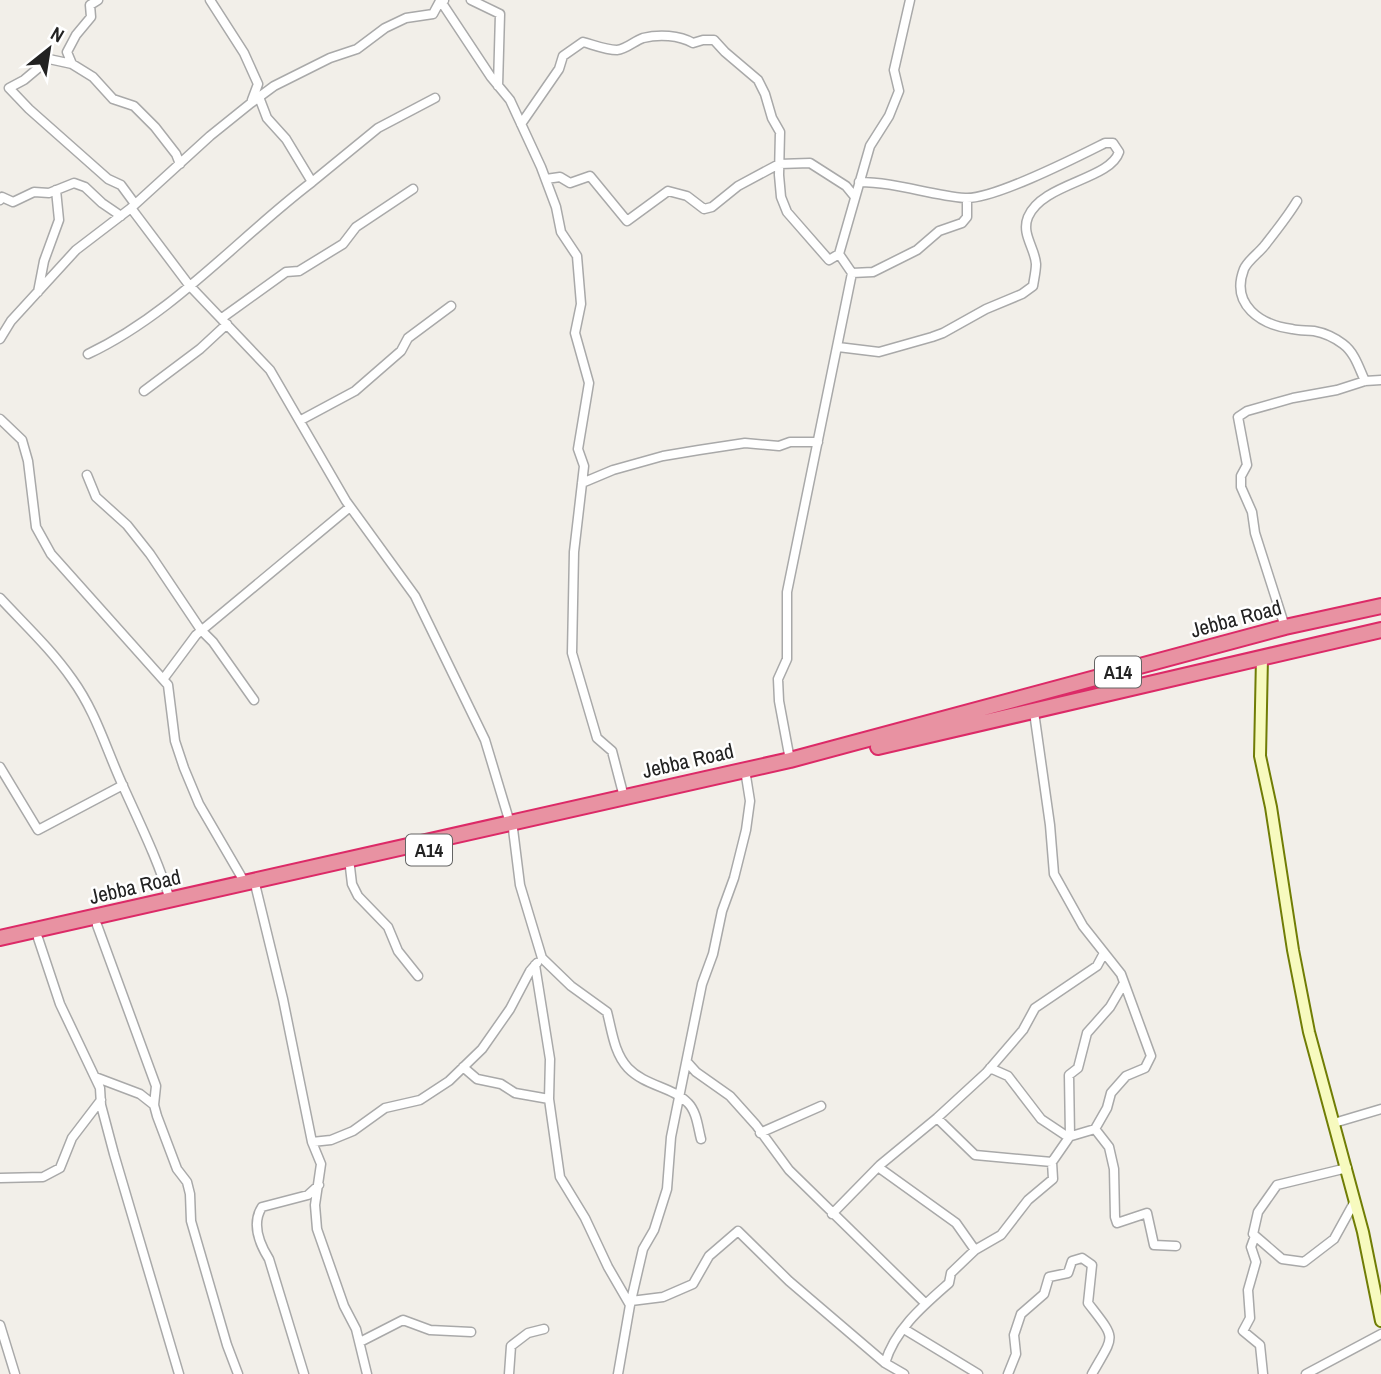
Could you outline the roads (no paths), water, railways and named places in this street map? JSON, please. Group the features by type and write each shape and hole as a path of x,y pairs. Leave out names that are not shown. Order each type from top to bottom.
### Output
{"highway":[{"name":"Jebba Road","path":"0,947 511,826 746,776 1285,628 1381,606"},
{"name":"Jebba Road","path":"0,938 170,900 350,867 624,797 790,760 1034,712 1381,631"}],"street":[{"path":"72,64 67,52 76,35 91,17 90,5 98,0"},
{"path":"209,0 244,53 258,84 255,100 286,139 312,182"},
{"path":"0,340 11,321 76,250 133,206 255,100 274,86 330,58 357,49 385,28 406,18 433,14 441,0 510,100 546,179 561,232 577,256 581,304 575,333 589,383 578,449 584,467 574,552 572,653 597,738 611,751 624,797"},
{"path":"471,0 500,14 498,86"},
{"path":"521,124 559,69 563,57 583,42 611,50 621,49 643,38 682,37 693,43 714,40 758,80 780,132 779,164 782,197 787,212 830,260 839,254 870,146 890,116 900,91 894,70 909,0"},
{"path":"180,163 176,153 134,106 113,99 93,77 72,64 49,59 24,80 9,88 108,179 121,185 189,285 270,370 350,507 415,596 485,740 511,826 520,885 542,958 571,986 607,1012 614,1042 626,1066 643,1080 680,1097 692,1108 701,1139"},
{"path":"88,354 145,321 378,128 435,97"},
{"path":"838,347 878,352 932,337 1022,294 1033,286 1036,265 1034,250 1025,230 1027,218 1034,207 1065,186 1109,165 1117,159 1119,152 1113,143 1105,143 1025,179 982,196 967,198 900,184 859,182"},
{"path":"546,179 560,177 570,183 590,176 627,221 668,191 687,196 704,209 712,207 738,186 779,164 810,163 846,186 855,197"},
{"path":"0,200 2,197 13,202 34,192 49,193 74,183 85,187 121,216"},
{"path":"144,391 201,349 225,321 286,272 299,271 343,244 356,227 413,189"},
{"path":"38,292 44,261 59,220 55,190"},
{"path":"852,273 873,272 917,250 939,231 962,223 967,217 967,198"},
{"path":"1297,201 1264,246 1244,267 1240,285 1242,302 1260,319 1290,329 1328,335 1342,343 1351,350 1364,381"},
{"path":"790,760 779,701 778,679 787,659 787,592 852,273 839,254"},
{"path":"301,420 355,391 401,351 408,338 451,306"},
{"path":"1285,628 1255,533 1252,512 1241,487 1241,476 1247,465 1238,417 1247,411 1293,398 1338,390 1364,381 1381,380"},
{"path":"0,419 22,440 28,461 36,527 51,554 164,678 170,693 175,741 184,768 199,804 250,886 283,999 312,1142 321,1164 315,1205 317,1229 344,1306 360,1342 367,1374"},
{"path":"582,483 613,470 663,456 746,443 779,446 790,442 818,442"},
{"path":"87,475 96,497 127,525 150,554 201,630 254,700"},
{"path":"164,678 201,630 350,507"},
{"path":"0,599 43,642 94,713 123,785 149,839 170,900"},
{"path":"1262,657 1260,756 1301,991 1309,1031 1347,1168 1381,1321"},
{"path":"990,1069 1008,1076 1041,1119 1068,1137 1095,1129 1107,1108 1111,1093 1126,1076 1144,1068 1151,1056 1121,974 1083,926 1054,874 1034,712"},
{"path":"0,767 38,830 123,785"},
{"path":"618,1374 630,1303 643,1249 654,1230 667,1189 671,1138 702,984 713,954 722,911 734,878 746,830 750,802 746,776"},
{"path":"350,867 354,888 362,901 388,927 398,951 418,976"},
{"path":"97,925 156,1086 154,1105 177,1169 187,1182 191,1221 238,1374"},
{"path":"38,938 60,1004 100,1088 114,1154 178,1374"},
{"path":"832,1214 878,1167 990,1069 1023,1030 1035,1008 1097,966 1104,953"},
{"path":"312,1142 331,1140 353,1131 385,1108 420,1100 449,1081 482,1049 542,958"},
{"path":"535,965 551,1059 549,1099 561,1177 630,1303"},
{"path":"886,1363 892,1347 914,1313 949,1283 951,1272 975,1251 1001,1235 1028,1200 1053,1179 1052,1162 1070,1136 1069,1075 1078,1068 1087,1033 1110,1007 1124,983"},
{"path":"687,1062 696,1072 730,1096 789,1170 925,1303"},
{"path":"463,1067 478,1079 500,1084 515,1093 549,1099"},
{"path":"95,1077 140,1094 154,1105"},
{"path":"0,1178 43,1177 60,1168 72,1138 101,1100"},
{"path":"760,1133 821,1106"},
{"path":"1334,1123 1381,1109"},
{"path":"937,1118 975,1155 1052,1162"},
{"path":"1095,1129 1110,1147 1117,1223 1147,1213 1154,1245 1176,1246"},
{"path":"878,1167 956,1223 975,1251"},
{"path":"1264,1374 1260,1345 1242,1331 1250,1318 1248,1290 1256,1262 1251,1247 1258,1212 1277,1185 1347,1168"},
{"path":"304,1374 269,1259 262,1248 256,1227 257,1214 261,1207 308,1195 319,1185"},
{"path":"1255,1236 1282,1259 1304,1262 1334,1239 1355,1201"},
{"path":"630,1303 663,1297 693,1284 709,1256 738,1231 789,1281 886,1363 904,1374"},
{"path":"1008,1374 1016,1354 1014,1335 1021,1314 1044,1294 1049,1277 1068,1273 1072,1261 1082,1258 1091,1265 1088,1303 1110,1332 1110,1345 1092,1374"},
{"path":"360,1342 403,1321 430,1330 471,1332"},
{"path":"0,1325 15,1374"},
{"path":"509,1374 511,1346 528,1333 544,1329"},
{"path":"904,1329 978,1374"},
{"path":"1306,1374 1381,1334"}]}
